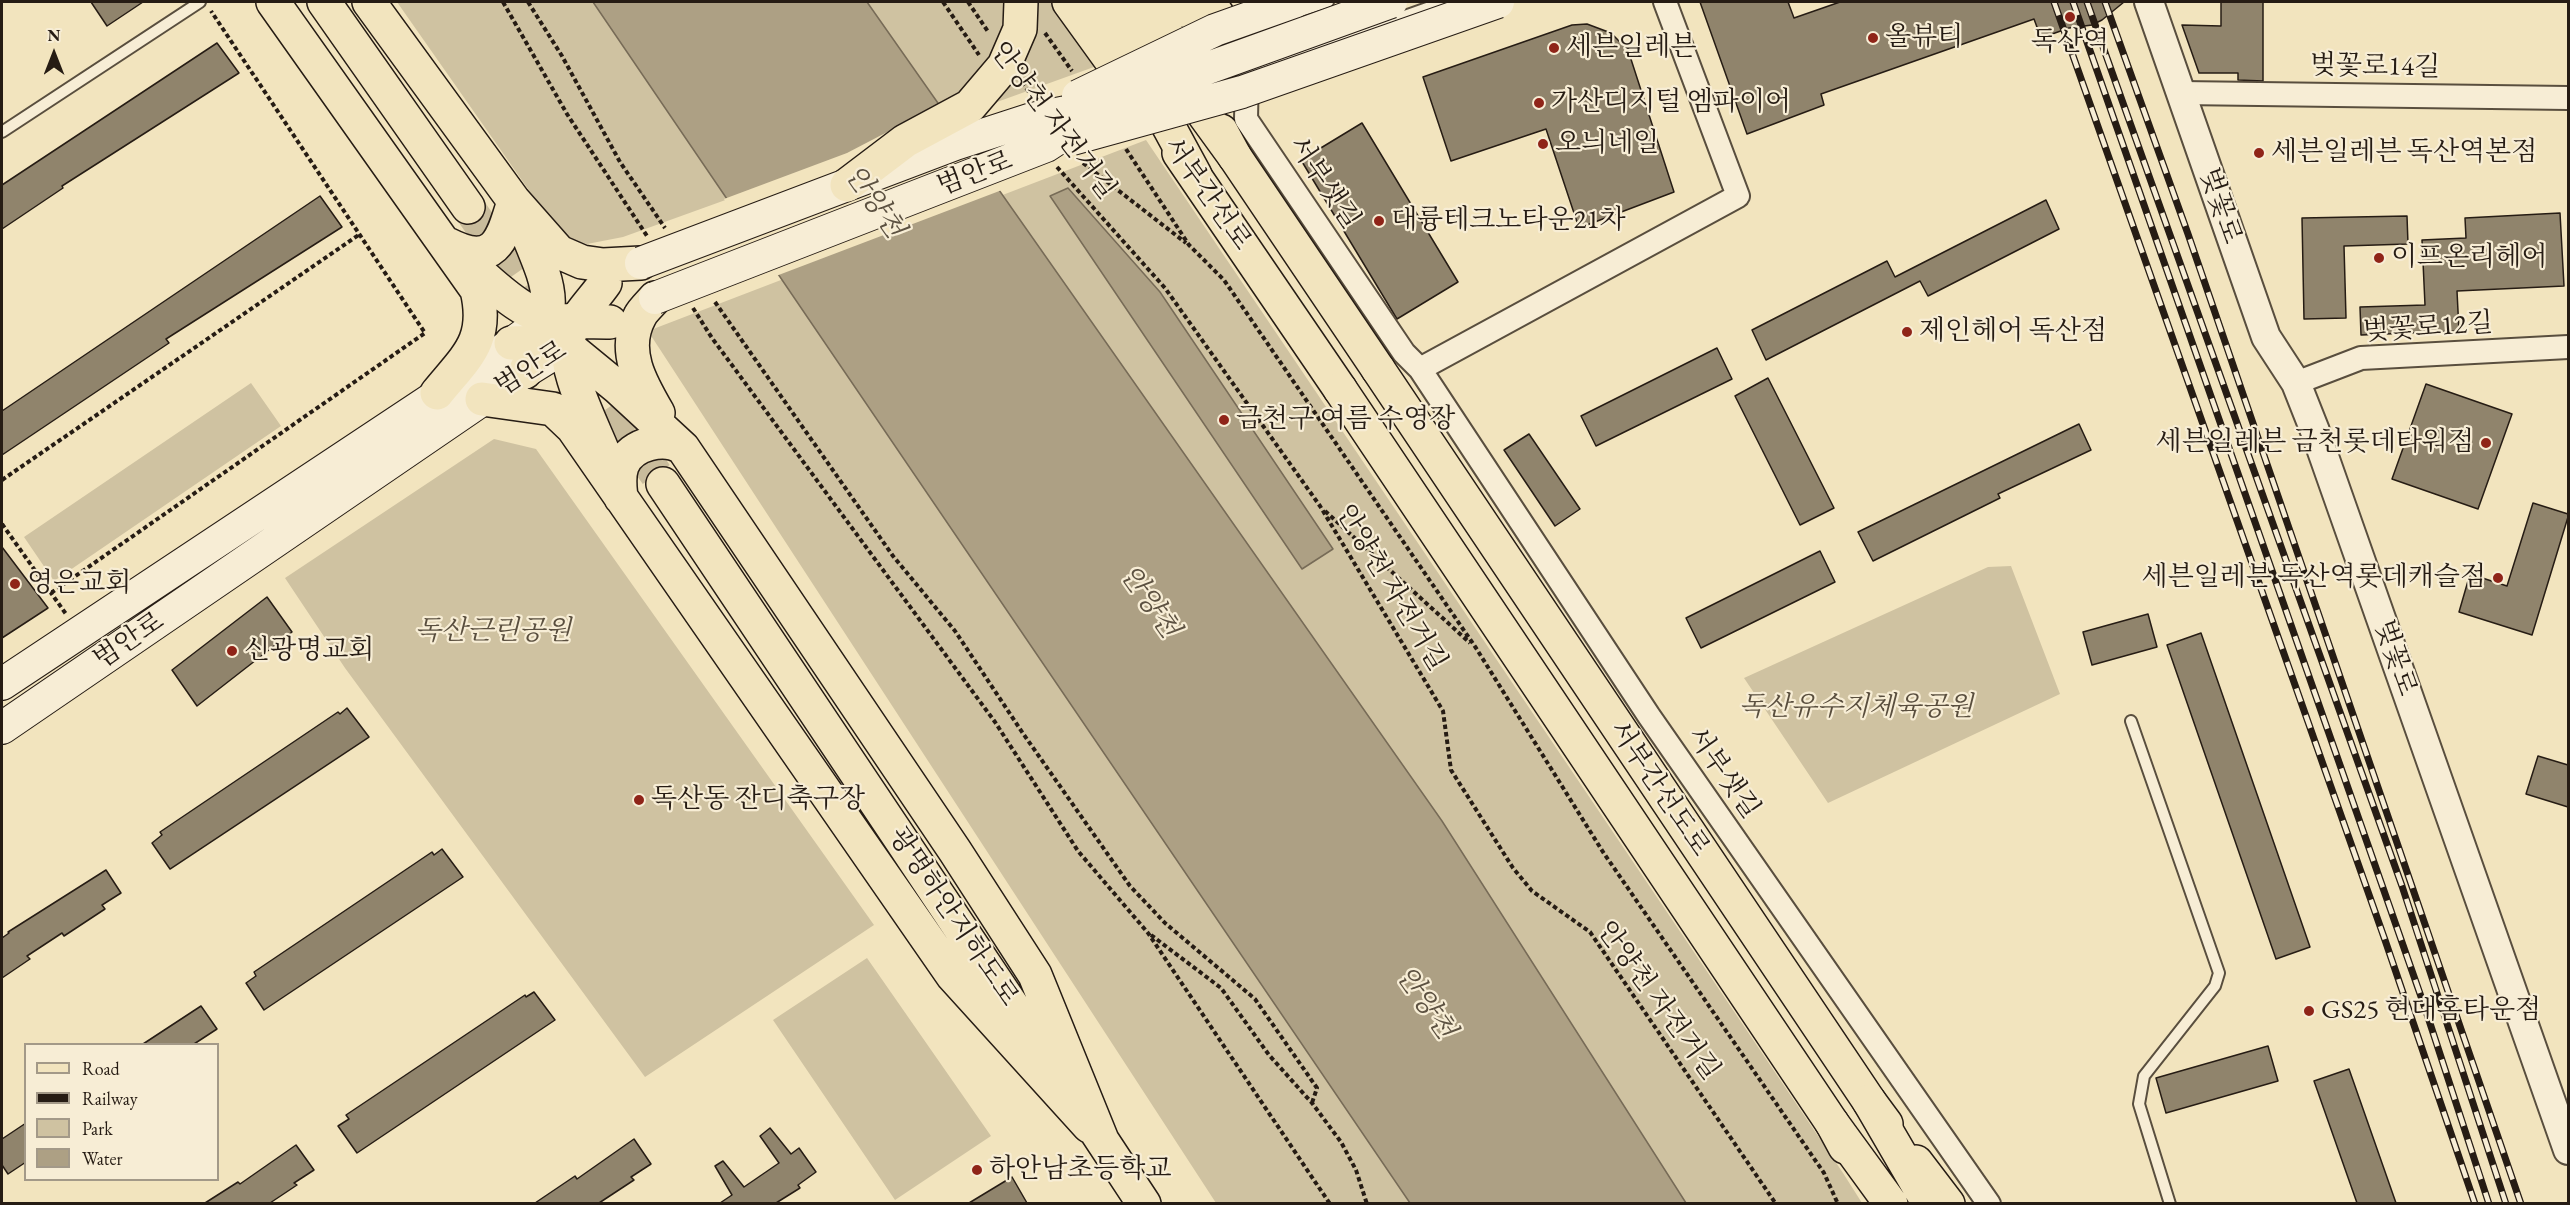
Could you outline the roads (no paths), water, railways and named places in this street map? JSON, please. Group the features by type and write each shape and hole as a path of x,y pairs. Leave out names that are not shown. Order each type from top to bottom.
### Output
{"main road":[{"path":"273,2 447,244 477,290 482,312 481,326 468,355 437,393"},
{"path":"324,2 468,207"},
{"path":"369,2 514,201 559,252 582,262 603,265 645,252"},
{"name":"서부간선로","path":"1069,2 1196,175 1340,389"},
{"path":"1096,2 1124,44 1196,175"},
{"path":"1122,2 1235,157"},
{"name":"서부간선로","path":"1148,2 1168,33 1235,157 1378,369"},
{"path":"1177,2 1186,11 1201,17 1224,20"},
{"path":"1032,119 1215,30 1294,2"},
{"name":"범안로","path":"605,283 645,252 847,185 1032,119 1111,103 1391,2"},
{"path":"1048,152 1242,92 1498,2"},
{"path":"847,185 905,141 970,106 1004,66 1020,29 1030,14"},
{"name":"범안로","path":"610,322 655,298 1048,152 1111,103"},
{"path":"447,244 465,254 479,254 491,249 505,232 514,201"},
{"path":"514,201 546,279 550,306 544,340"},
{"path":"447,244 501,292 528,311 544,340 570,363 621,498"},
{"path":"544,340 605,283"},
{"path":"655,298 640,316 633,336 634,368 640,384 955,851 1035,975 1102,1140"},
{"path":"544,340 610,322"},
{"path":"544,340 677,442"},
{"name":"범안로","path":"2,684 437,393 471,373 544,340"},
{"name":"범안로","path":"2,728 482,399 544,340"},
{"name":"서부간선도로","path":"1378,369 1869,1101 1948,1203"},
{"name":"서부간선도로","path":"1340,389 1832,1123 1876,1203"},
{"path":"482,399 553,409 573,429 953,976 1102,1140 1144,1203"},
{"path":"621,498 619,480 622,468 624,462 636,450 648,444 663,441 677,442"},
{"name":"광명하안지하도로","path":"663,484 1102,1140"},
{"path":"1869,1101 1929,1203"},
{"path":"1832,1123 1891,1203"}],"street":[{"path":"1420,369 1738,196 1665,2"},
{"name":"벚꽃로","path":"2149,2 2266,337 2296,383 2323,453 2568,1150"},
{"name":"서부샛길","path":"1224,20 1247,72 1246,119 1404,353 1420,369 1649,716 1989,1203"},
{"name":"벚꽃로14길","path":"2181,93 2568,98"},
{"name":"벚꽃로12길","path":"2296,383 2361,358 2568,347"}],"lane":[{"path":"2,132 200,2"},
{"path":"1224,20 1328,2"},
{"path":"1247,72 1444,2"},
{"path":"2131,721 2220,973 2215,986 2144,1076 2139,1104 2170,1203"}],"water":[{"name":"안양천","path":"593,2 867,2 1442,821 1686,1203 1410,1203"},
{"name":"금천구 여름 수영장","path":"1068,188 1160,292 1333,549 1302,569 1050,196"}],"tunnel":[{"path":"468,207 663,484"}],"railway":[{"path":"2054,2 2385,940 2475,1204"},
{"path":"2073,2 2425,1008 2489,1204"},
{"path":"2087,2 2402,886 2506,1204"},
{"path":"2105,2 2188,234 2521,1204"}],"place":[{"name":"독산역","path":"2070,17"},
{"name":"올뷰티","path":"1873,38"},
{"name":"세븐일레븐","path":"1554,48"},
{"name":"가산디지털 엠파이어","path":"1539,103"},
{"name":"오늬네일","path":"1543,144"},
{"name":"세븐일레븐 독산역본점","path":"2259,153"},
{"name":"대륭테크노타운21차","path":"1379,221"},
{"name":"이프온리헤어","path":"2379,258"},
{"name":"제인헤어 독산점","path":"1907,332"},
{"name":"금천구 여름 수영장","path":"1224,420"},
{"name":"세븐일레븐 금천롯데타워점","path":"2486,443"},
{"name":"세븐일레븐 독산역롯데캐슬점","path":"2498,578"},
{"name":"영은교회","path":"15,584"},
{"name":"신광명교회","path":"232,651"},
{"name":"독산동 잔디축구장","path":"639,800"},
{"name":"GS25 현대홈타운점","path":"2309,1011"},
{"name":"하안남초등학교","path":"977,1170"}],"park label":[{"name":"독산근린공원","path":"493,632"},
{"name":"독산유수지체육공원","path":"1856,708"}]}
